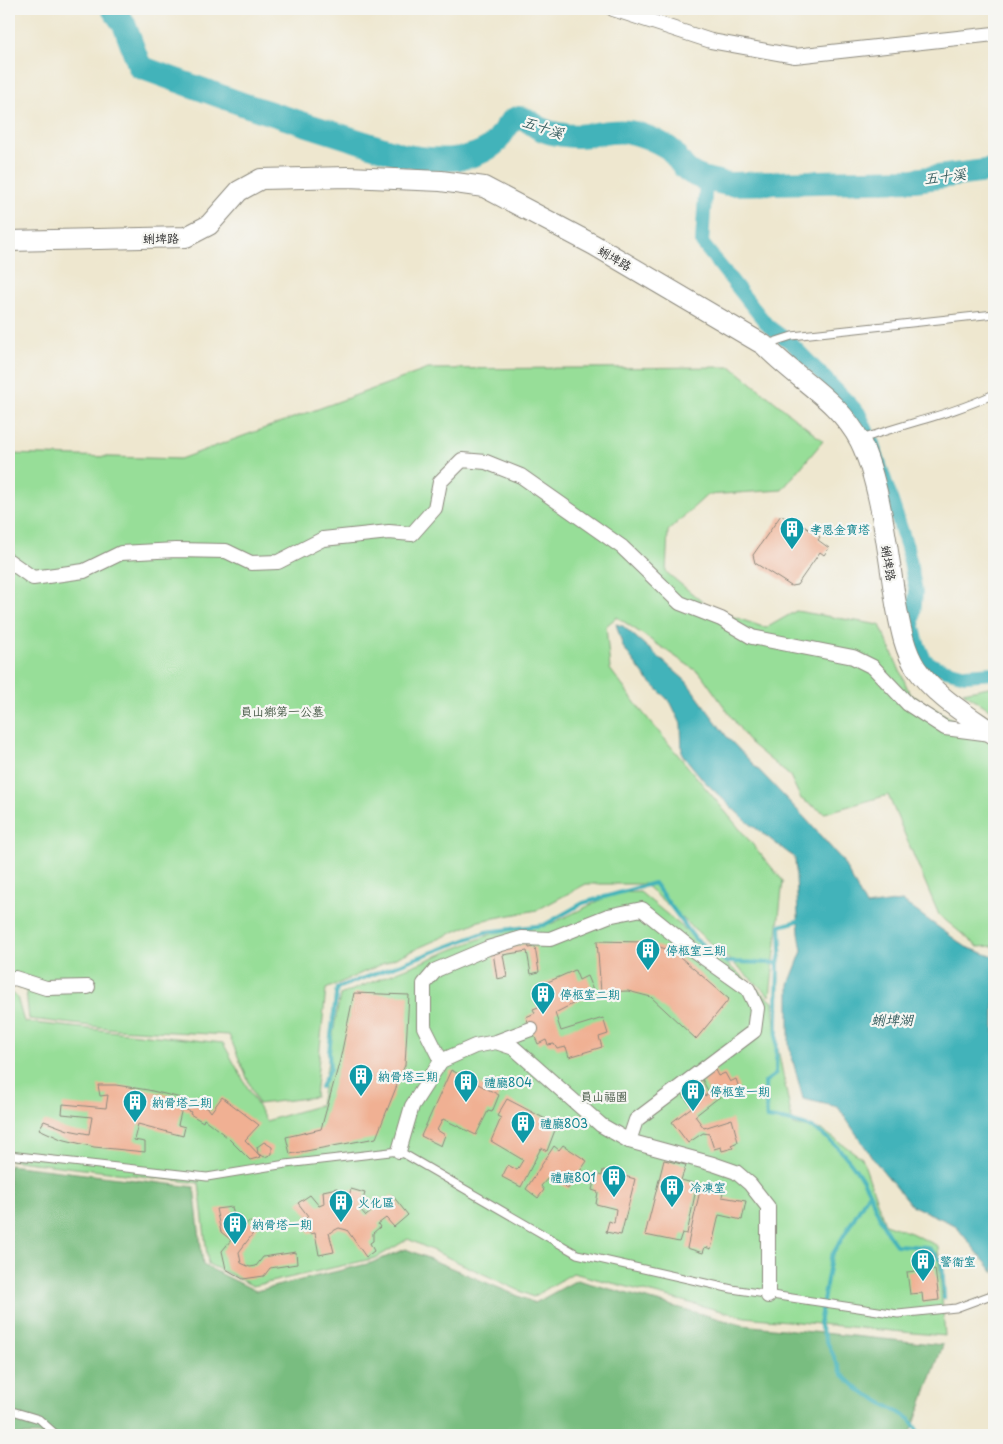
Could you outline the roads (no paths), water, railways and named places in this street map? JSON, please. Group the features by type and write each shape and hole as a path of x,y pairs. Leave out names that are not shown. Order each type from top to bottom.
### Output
{"street":[{"path":"613,9 711,41 795,56 994,34"},
{"name":"蜊埤路","path":"9,241 186,237 209,226 239,191 261,179 348,177 442,181 484,188 594,245 764,345 782,364 829,400 860,440 873,477 902,635 916,668 941,697 994,734"},
{"path":"9,560 33,578 84,571 121,553 176,550 226,551 251,563 278,562 323,539 380,533 412,534 435,508 440,482 462,460 486,462 521,476 622,547 680,603 721,618 752,637 853,658 873,667 908,704 945,728 994,734"},
{"path":"441,1061 424,1027 424,984 436,970 488,948 522,938 550,939 608,916 642,909 693,950 748,989 756,1008 754,1031 636,1120 629,1141"},
{"path":"9,978 15,978 46,988 88,987"},
{"path":"399,1151 412,1106 441,1061 475,1046 496,1042 531,1029"},
{"path":"496,1042 514,1048 601,1125 629,1141 736,1172 750,1184 768,1207 768,1296"}],"lane":[{"path":"764,345 792,336 994,314"},
{"path":"860,440 974,404 994,394"},
{"path":"9,1155 207,1177 286,1164 399,1151 577,1254 768,1296 898,1314 956,1308 994,1294"},
{"path":"9,1410 39,1419 57,1435"}],"water":[{"name":"蜊埤湖","path":"616,624 623,626 686,681 727,737 805,818 842,860 866,906 902,901 966,947 994,957 994,1273 955,1225 911,1205 874,1160 838,1107 803,1099 789,1046 789,984 802,951 799,933 795,858 745,820 704,781 682,754 681,724 671,703 647,679 623,647"}],"waterway":[{"name":"五十溪","path":"113,9 124,24 140,67 245,105 402,155 425,159 461,158 472,155 493,145 512,121 522,118 545,131 564,135 580,136 620,131 638,134 669,149 688,171 705,179 729,184 914,180 994,170"},
{"path":"706,180 702,243 768,326 791,343 859,413 873,444 907,547 916,592 913,623 917,641 925,660 936,667 965,675 994,673"},
{"path":"321,1087 330,1069 329,1052 337,988 486,932 544,925 583,903 654,883 695,939 726,962 778,963"},
{"path":"801,920 780,926 781,950 778,963 776,1074 765,1082 767,1118 810,1127 822,1134 837,1147 861,1177 884,1227 896,1245 927,1247 942,1261 944,1298"},
{"path":"869,1193 831,1257 819,1324 842,1374 858,1389 910,1419 920,1435"}],"place":[{"name":"孝恩金寶塔","path":"792,550"},
{"name":"停柩室三期","path":"648,971"},
{"name":"停柩室二期","path":"543,1015"},
{"name":"納骨塔三期","path":"361,1097"},
{"name":"禮廳804","path":"466,1103"},
{"name":"停柩室一期","path":"693,1112"},
{"name":"納骨塔二期","path":"135,1123"},
{"name":"禮廳803","path":"523,1144"},
{"name":"禮廳801","path":"614,1198"},
{"name":"冷凍室","path":"672,1208"},
{"name":"火化區","path":"341,1223"},
{"name":"納骨塔一期","path":"235,1245"},
{"name":"警衛室","path":"923,1282"}],"park label":[{"name":"員山鄉第一公墓","path":"282,711"},
{"name":"員山福園","path":"604,1096"}]}
